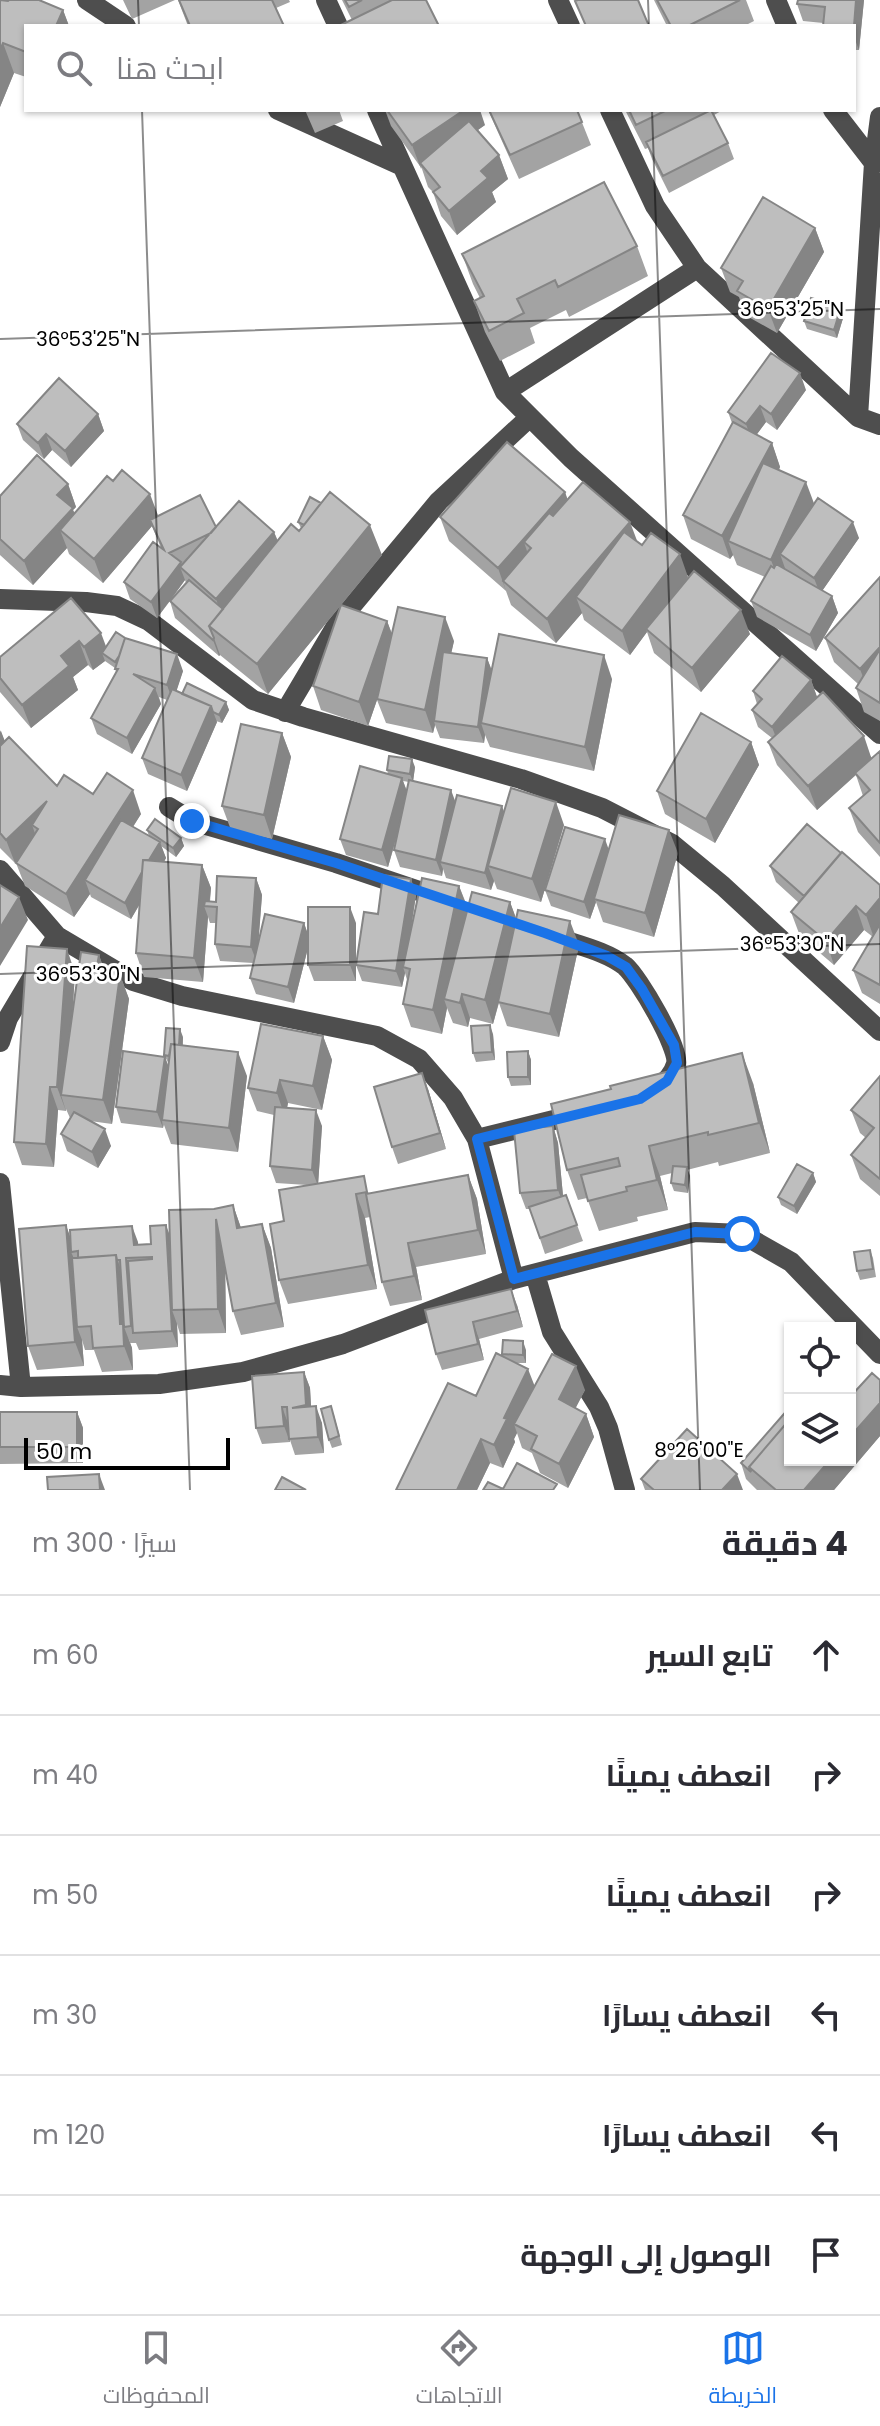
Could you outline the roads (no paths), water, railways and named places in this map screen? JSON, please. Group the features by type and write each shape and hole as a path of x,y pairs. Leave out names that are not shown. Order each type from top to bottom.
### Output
{"street":[{"path":"87,0 123,24"},
{"path":"326,0 337,24"},
{"path":"558,0 569,24"},
{"path":"776,0 786,24"},
{"path":"282,112 402,166"},
{"path":"378,112 505,392 571,458 880,734"},
{"path":"611,112 655,206 697,268 858,417 880,425"},
{"path":"835,112 877,162"},
{"path":"858,417 880,117"},
{"path":"505,392 697,268"},
{"path":"285,712 339,621 439,501 530,417"},
{"path":"0,599 117,606 149,621 253,700 285,712 521,779 602,808 672,844 723,886 880,1031"},
{"path":"169,807 192,821 336,863 471,908"},
{"path":"0,870 57,936 133,981 182,996 377,1036 419,1059 453,1098 477,1139 514,1279"},
{"path":"530,928 607,956 626,967 642,989 674,1045 677,1063 667,1081 640,1099"},
{"path":"0,1042 8,1018 57,936"},
{"path":"477,1139 595,1110"},
{"path":"0,1183 10,1386 159,1384 243,1372 343,1344 514,1279 695,1232 742,1234 791,1262 880,1354"},
{"path":"535,1274 552,1332 599,1407 608,1428 625,1490"}]}
